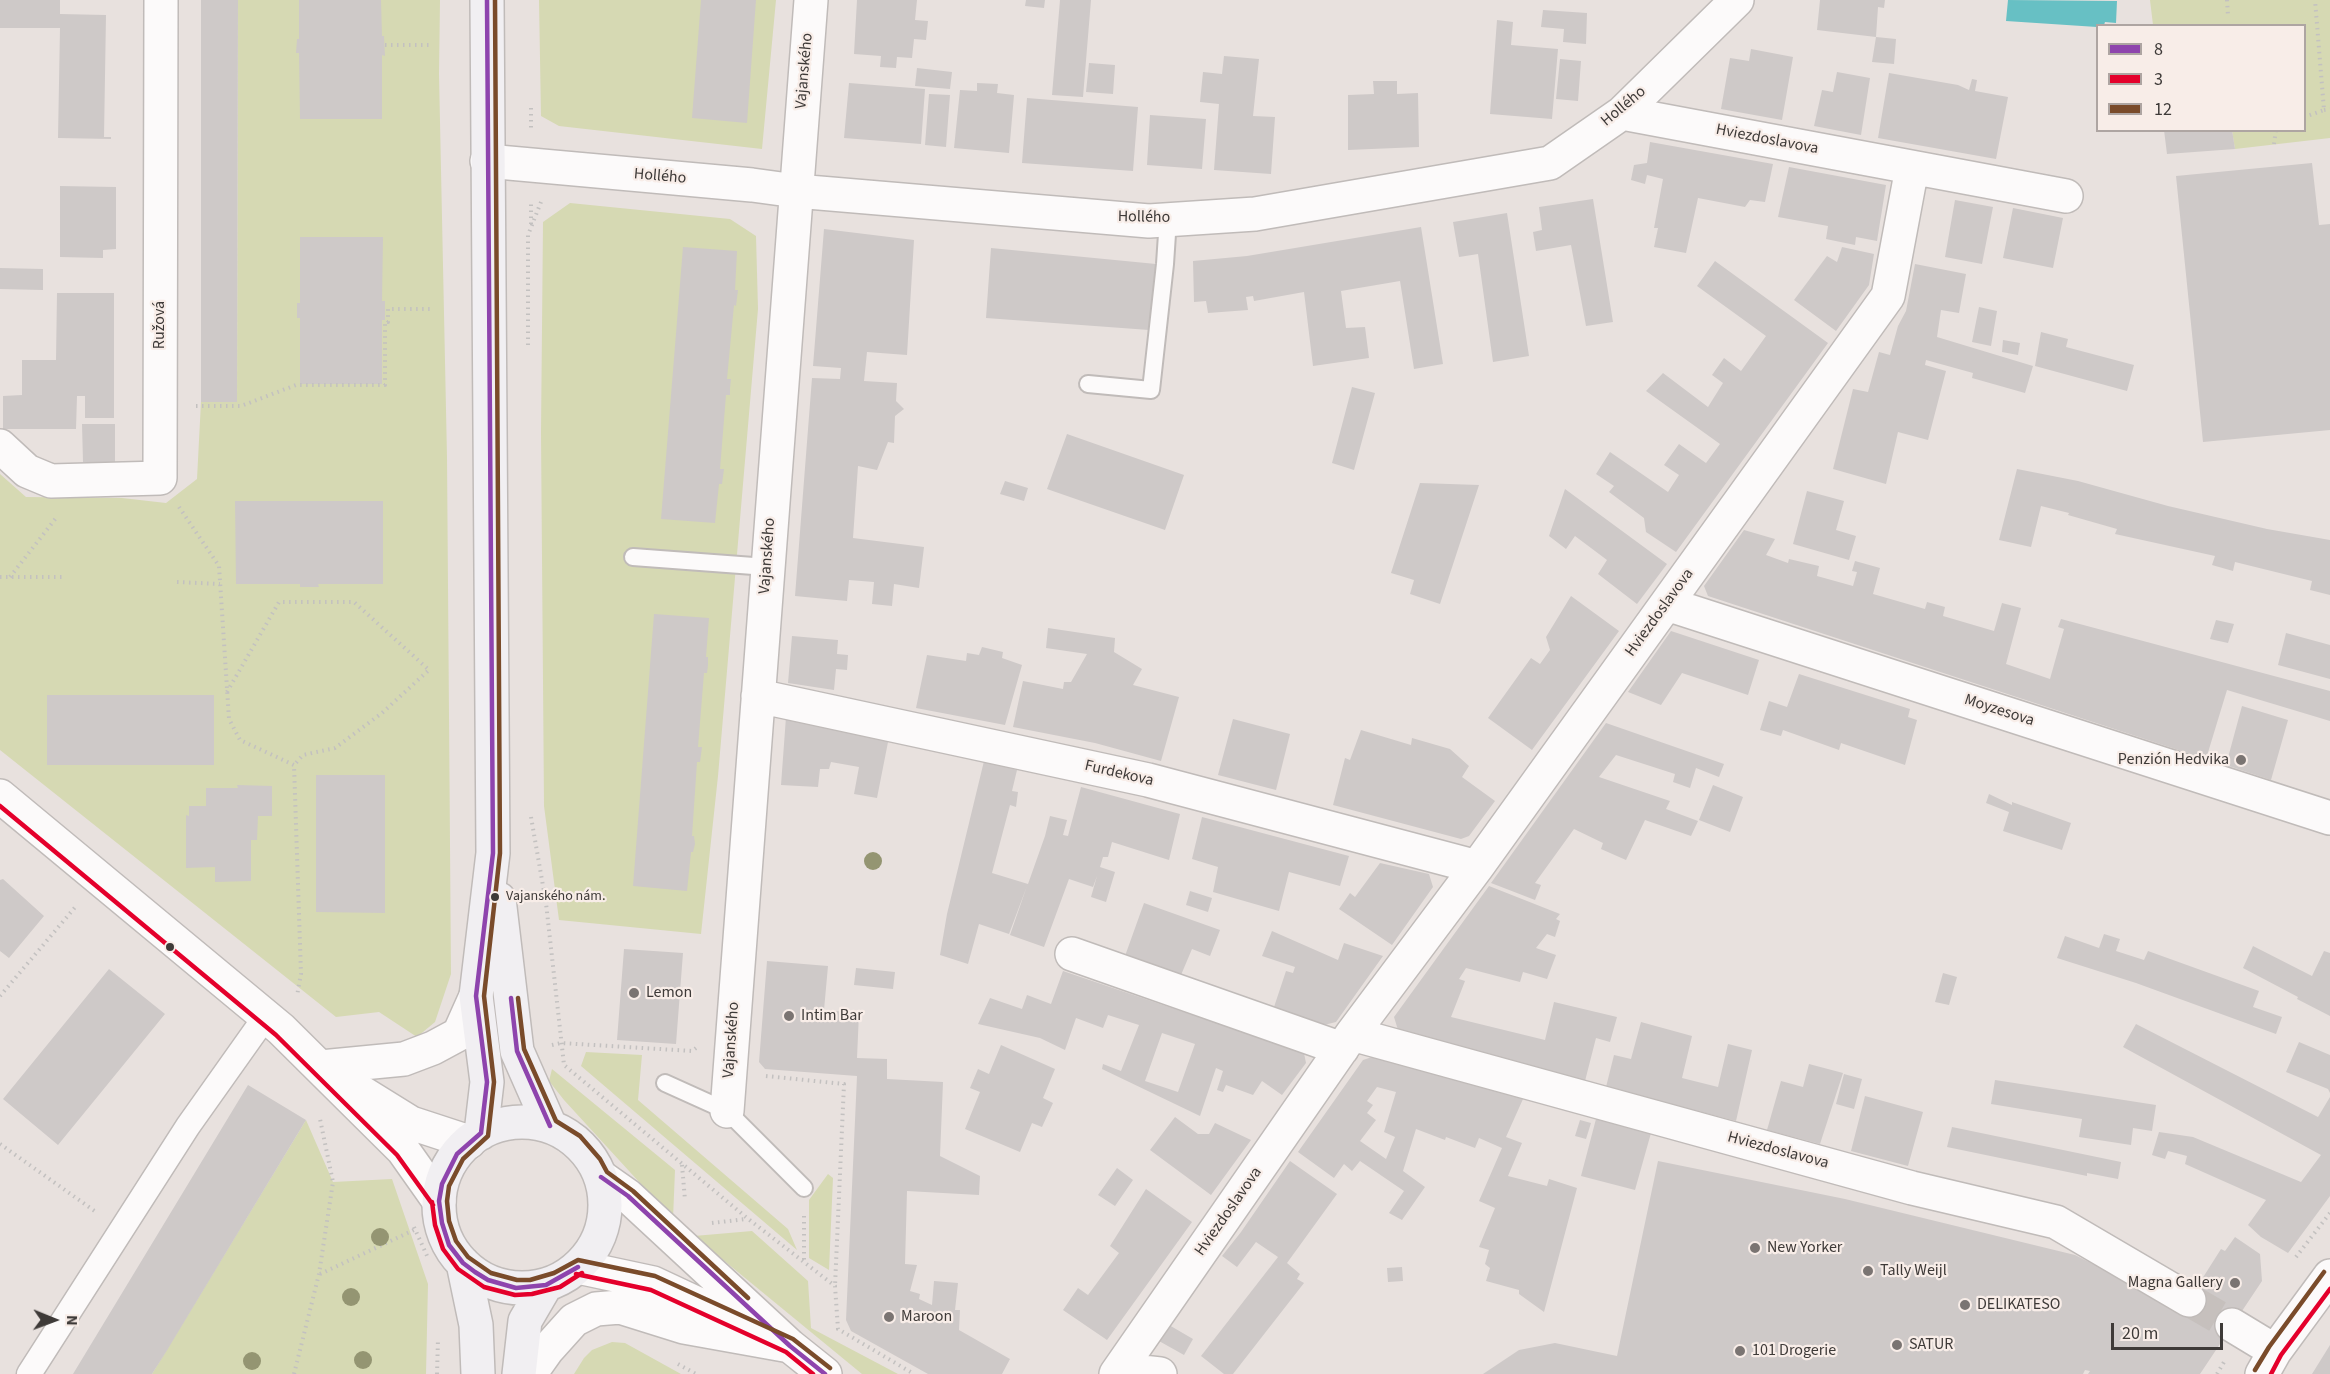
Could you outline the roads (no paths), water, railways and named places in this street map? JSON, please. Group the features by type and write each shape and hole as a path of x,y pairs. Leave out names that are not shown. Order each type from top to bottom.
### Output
{"main road":[{"path":"487,0 493,853 517,1051 550,1126"},
{"path":"475,1137 487,1082 476,996 493,853"},
{"path":"507,1123 536,1123 550,1126 569,1137 586,1151 600,1177 605,1204 603,1225 595,1245 578,1267 568,1274 546,1285 516,1288 501,1285 488,1280 463,1263 449,1245 442,1223 440,1201 442,1184 457,1154 475,1137 507,1123"},
{"path":"463,1263 476,1325 478,1374"},
{"path":"519,1374 525,1321 546,1285"}],"street":[{"name":"Ružová","path":"0,446 27,471 51,481 160,478 161,0"},
{"name":"Vajanského","path":"727,1111 811,0"},
{"name":"Hollého","path":"487,161 796,191 1149,221 1255,214 1550,163 1622,113 1737,0"},
{"name":"Hviezdoslavova","path":"1622,113 2066,196"},
{"name":"Hviezdoslavova","path":"1116,1374 1347,1042 1477,867 1888,296 1912,168"},
{"name":"Moyzesova","path":"1667,604 2330,818"},
{"name":"Furdekova","path":"758,696 1148,780 1477,867"},
{"path":"0,796 273,1022 403,1150 440,1201"},
{"name":"Hviezdoslavova","path":"1072,954 1347,1042 1912,1188 2056,1222 2189,1300"},
{"path":"321,1067 404,1059 433,1048 459,1034 476,996"},
{"path":"29,1374 188,1126 273,1022"},
{"path":"321,1067 411,1123 475,1137"},
{"path":"600,1177 628,1196 790,1346 825,1374"},
{"path":"578,1267 653,1283 790,1346"},
{"path":"2232,1325 2269,1362 2330,1276"},
{"path":"530,1374 547,1350 574,1320 596,1309 620,1307 684,1327 790,1346"},
{"path":"1132,1374 1142,1372 1160,1374"}],"lane":[{"path":"1088,384 1151,390 1168,219"},
{"path":"633,557 767,567"},
{"path":"665,1083 727,1111 804,1188"}],"water":[{"path":"2008,0 2117,1 2116,23 2105,22 2104,24 2096,24 2096,27 2006,21"}],"tunnel":[{"path":"2189,1300 2232,1325"}],"place":[{"name":"Penzión Hedvika","path":"2241,760"},
{"name":"Vajanského nám.","path":"495,897"},
{"name":"Lemon","path":"634,993"},
{"name":"Intim Bar","path":"789,1016"},
{"name":"New Yorker","path":"1755,1248"},
{"name":"Tally Weijl","path":"1868,1271"},
{"name":"Magna Gallery","path":"2235,1283"},
{"name":"DELIKATESO","path":"1965,1305"},
{"name":"Maroon","path":"889,1317"},
{"name":"SATUR","path":"1897,1345"},
{"name":"101 Drogerie","path":"1740,1351"}]}
